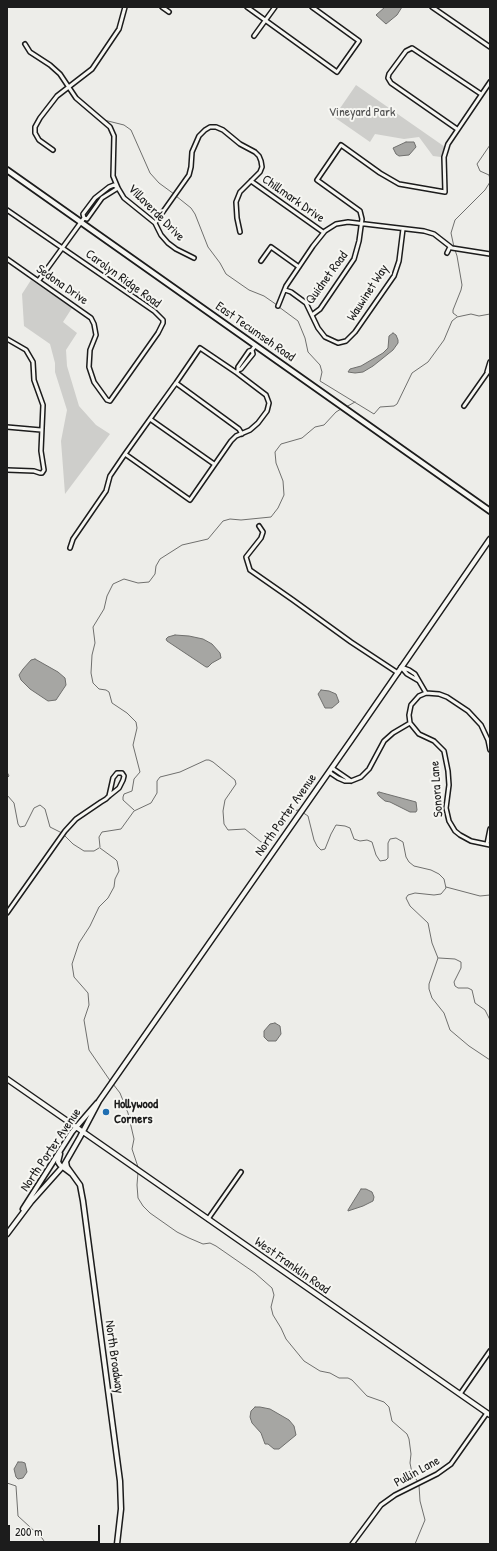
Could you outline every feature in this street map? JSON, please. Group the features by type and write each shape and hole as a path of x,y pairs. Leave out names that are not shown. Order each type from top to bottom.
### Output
{"main road":[{"name":"East Tecumseh Road","path":"7,170 82,220 255,346 490,511"}],"street":[{"path":"53,150 40,140 35,133 35,127 57,96 86,74 99,58 119,29 125,7"},
{"path":"162,7 169,12"},
{"path":"247,7 337,72 359,41 312,7"},
{"path":"254,36 275,7"},
{"path":"433,7 490,47"},
{"name":"Villaverde Drive","path":"25,44 30,52 60,74 76,98 110,127 114,136 112,176 124,198 155,223 161,235 168,243 181,252 194,258"},
{"path":"481,94 412,48 406,51 389,74 388,78 391,83 457,129 490,82"},
{"path":"155,223 188,175 191,167 192,152 199,136 210,127 216,127 223,130 235,141 256,152 259,156 262,167 260,172 240,192 236,202 240,232"},
{"name":"Quidnet Road","path":"312,314 320,309 358,251 361,213 358,209 317,180 341,145 380,173 399,184 445,192 444,156 448,144 457,129"},
{"name":"Chillmark Drive","path":"251,181 323,232"},
{"path":"39,280 82,220 83,214 99,194 114,185 118,188"},
{"path":"82,220 87,219 102,198 118,188"},
{"name":"Carolyn Ridge Road","path":"7,210 154,311 163,321 156,337 116,394 111,400 107,400"},
{"path":"278,306 286,286 323,232 333,225 344,222 434,234 452,248 490,254"},
{"name":"Wauwinet Way","path":"312,314 318,328 325,337 338,343 346,341 355,332 394,276 398,265 403,229"},
{"path":"261,261 271,247 299,267"},
{"path":"447,253 452,248"},
{"name":"Sedona Drive","path":"7,259 88,314 93,320 96,335 90,350 89,367 94,382 107,400"},
{"path":"285,290 291,292 304,302 312,314"},
{"path":"7,339 26,350 33,362 34,380 43,405 40,451 44,470 40,473 34,471 7,470"},
{"path":"238,371 242,369 253,354 252,350 255,346"},
{"path":"70,548 73,540 106,491 110,476 200,348 238,371 266,395 269,403 267,411 258,423 250,430 231,441 190,500 126,454"},
{"path":"486,374 490,362"},
{"path":"464,406 490,369"},
{"path":"176,383 239,429 242,434"},
{"path":"150,419 214,464"},
{"path":"7,426 41,430"},
{"path":"259,526 263,532 261,538 246,558 250,570 351,642 398,673"},
{"name":"North Porter Avenue","path":"8,1233 31,1202 61,1168 83,1132 99,1101 490,539"},
{"path":"401,667 407,674 420,681 426,693"},
{"path":"330,770 351,781 365,774 384,741 393,733 410,723 409,715 411,705 418,696 426,693 439,694 456,703 474,718 481,725 489,740 490,750"},
{"name":"Sonora Lane","path":"410,723 419,734 434,741 444,751 448,778 446,808 451,826 460,835 466,838 488,844"},
{"path":"7,913 71,823 109,796 121,784 124,776 122,773 117,774 113,778 109,796"},
{"path":"488,844 490,829"},
{"name":"West Franklin Road","path":"7,1079 489,1414"},
{"name":"North Porter Avenue","path":"8,1233 75,1127 99,1101"},
{"path":"65,1142 59,1159 59,1164 61,1168 73,1175"},
{"name":"North Broadway","path":"67,1159 66,1165 80,1185 82,1194 120,1481 120,1509 117,1544"},
{"path":"208,1220 241,1172"},
{"path":"460,1394 490,1351"},
{"name":"Pullin Lane","path":"352,1544 381,1505 395,1495 437,1474 451,1464 489,1414"}],"green space":[{"name":"Vineyard Park","path":"356,85 445,147 441,157 433,156 419,137 404,139 375,134 370,142 334,117"},
{"path":"31,280 72,308 63,322 77,333 66,350 67,366 79,406 96,425 110,434 65,494 61,441 67,410 55,372 55,363 50,344 24,326 22,294"}],"shaded area":[{"path":"385,7 402,7 397,15 386,24 376,15"},
{"path":"406,142 414,142 416,147 409,155 399,156 393,148"},
{"path":"393,333 396,335 398,343 393,350 363,372 348,372 350,369 361,366 383,353 388,348 389,336"},
{"path":"175,635 203,639 212,644 220,653 221,658 206,667 167,641 166,639 168,637"},
{"path":"35,659 58,672 65,678 66,685 56,700 48,701 30,689 21,680 19,675 23,669 31,660"},
{"path":"321,690 336,694 339,702 332,708 325,708 318,694"},
{"path":"379,792 416,802 416,812 410,812 385,801 377,793"},
{"path":"275,1023 280,1026 281,1034 276,1041 268,1041 264,1037 264,1031 270,1024"},
{"path":"361,1189 366,1189 372,1192 374,1197 373,1201 348,1211 348,1210"},
{"path":"255,1407 270,1409 289,1420 294,1426 296,1435 279,1449 274,1449 268,1444 265,1444 261,1433 252,1423 250,1417 251,1411"},
{"path":"18,1462 25,1463 27,1472 23,1478 18,1479 14,1469"}],"waterway":[{"path":"101,117 104,120 124,125 131,130 150,173 159,183 174,194"},
{"path":"490,145 477,164 480,171 489,175 490,179"},
{"path":"454,247 451,233 455,220 485,190 490,182"},
{"path":"176,196 191,208 195,214 208,247 226,274 249,290 264,296 277,305"},
{"path":"455,250 462,285 453,310 453,313 457,316"},
{"path":"279,307 298,321 305,338 308,352 320,365 322,372 320,381 374,414 380,407 394,406 397,404 412,373 428,362 444,340 452,321 457,317 471,314 479,316 490,314"},
{"path":"346,407 355,402"},
{"path":"134,810 123,800 123,797 124,794 132,791 134,779 140,772 133,745 137,728 136,722 127,713 112,703 109,692 99,689 93,683 91,673 92,655 95,643 93,627 104,609 107,596 113,584 124,579 138,583 149,582 155,574 156,566 160,559 182,545 208,539 223,521 230,519 241,520 271,517 278,508 284,495 283,481 276,463 275,452 281,444 302,438 315,427 324,425 336,412 341,409"},
{"path":"100,847 99,837 102,832 121,829 134,811 151,803 157,793 157,781 160,777 180,772 206,760 213,762 235,780 236,784 225,800 223,811 224,824 228,830 245,829 261,842 267,842 277,824 291,811 299,810"},
{"path":"7,772 9,776 7,778"},
{"path":"7,795 14,803 18,824 20,827 25,826 34,808 40,805 45,809 50,827 62,833"},
{"path":"302,812 308,816 314,840 321,850 325,849 336,825 350,828 354,839 372,842 376,855 380,861 388,858 388,843 390,839 396,838 403,842 406,857 409,862 414,866 431,870 439,874 444,879 446,888 441,894 434,895 415,893 408,895 406,898 410,906 428,923 432,943 438,958"},
{"path":"64,835 73,844 84,851 94,851 99,848"},
{"path":"100,848 117,861 119,871 115,879 114,887 108,898 99,907 90,926 79,943 72,964 74,977 88,993 89,1005 84,1020 89,1050 111,1082"},
{"path":"446,887 480,896 490,895"},
{"path":"438,958 429,984 432,998 444,1013 450,1030 469,1046 490,1060"},
{"path":"439,958 455,959 461,962 461,968 454,982 455,986 458,988 468,988 472,990 475,1003 485,1010 490,1020"},
{"path":"113,1084 120,1093 128,1113 134,1139 132,1149 138,1167"},
{"path":"138,1172 138,1198 150,1213 177,1232 203,1244 210,1243 216,1246 255,1273 272,1288 274,1295 271,1307 273,1315 286,1339 304,1361 320,1371 330,1373 339,1378 348,1378 352,1380 367,1396 384,1402 389,1407 392,1421 407,1434 409,1439 412,1473 418,1482"},
{"path":"7,1483 16,1486 18,1516 42,1538 46,1544"},
{"path":"415,1544 425,1520 420,1501 419,1485"}],"place":[{"name":"Hollywood Corners","path":"106,1112"}]}
